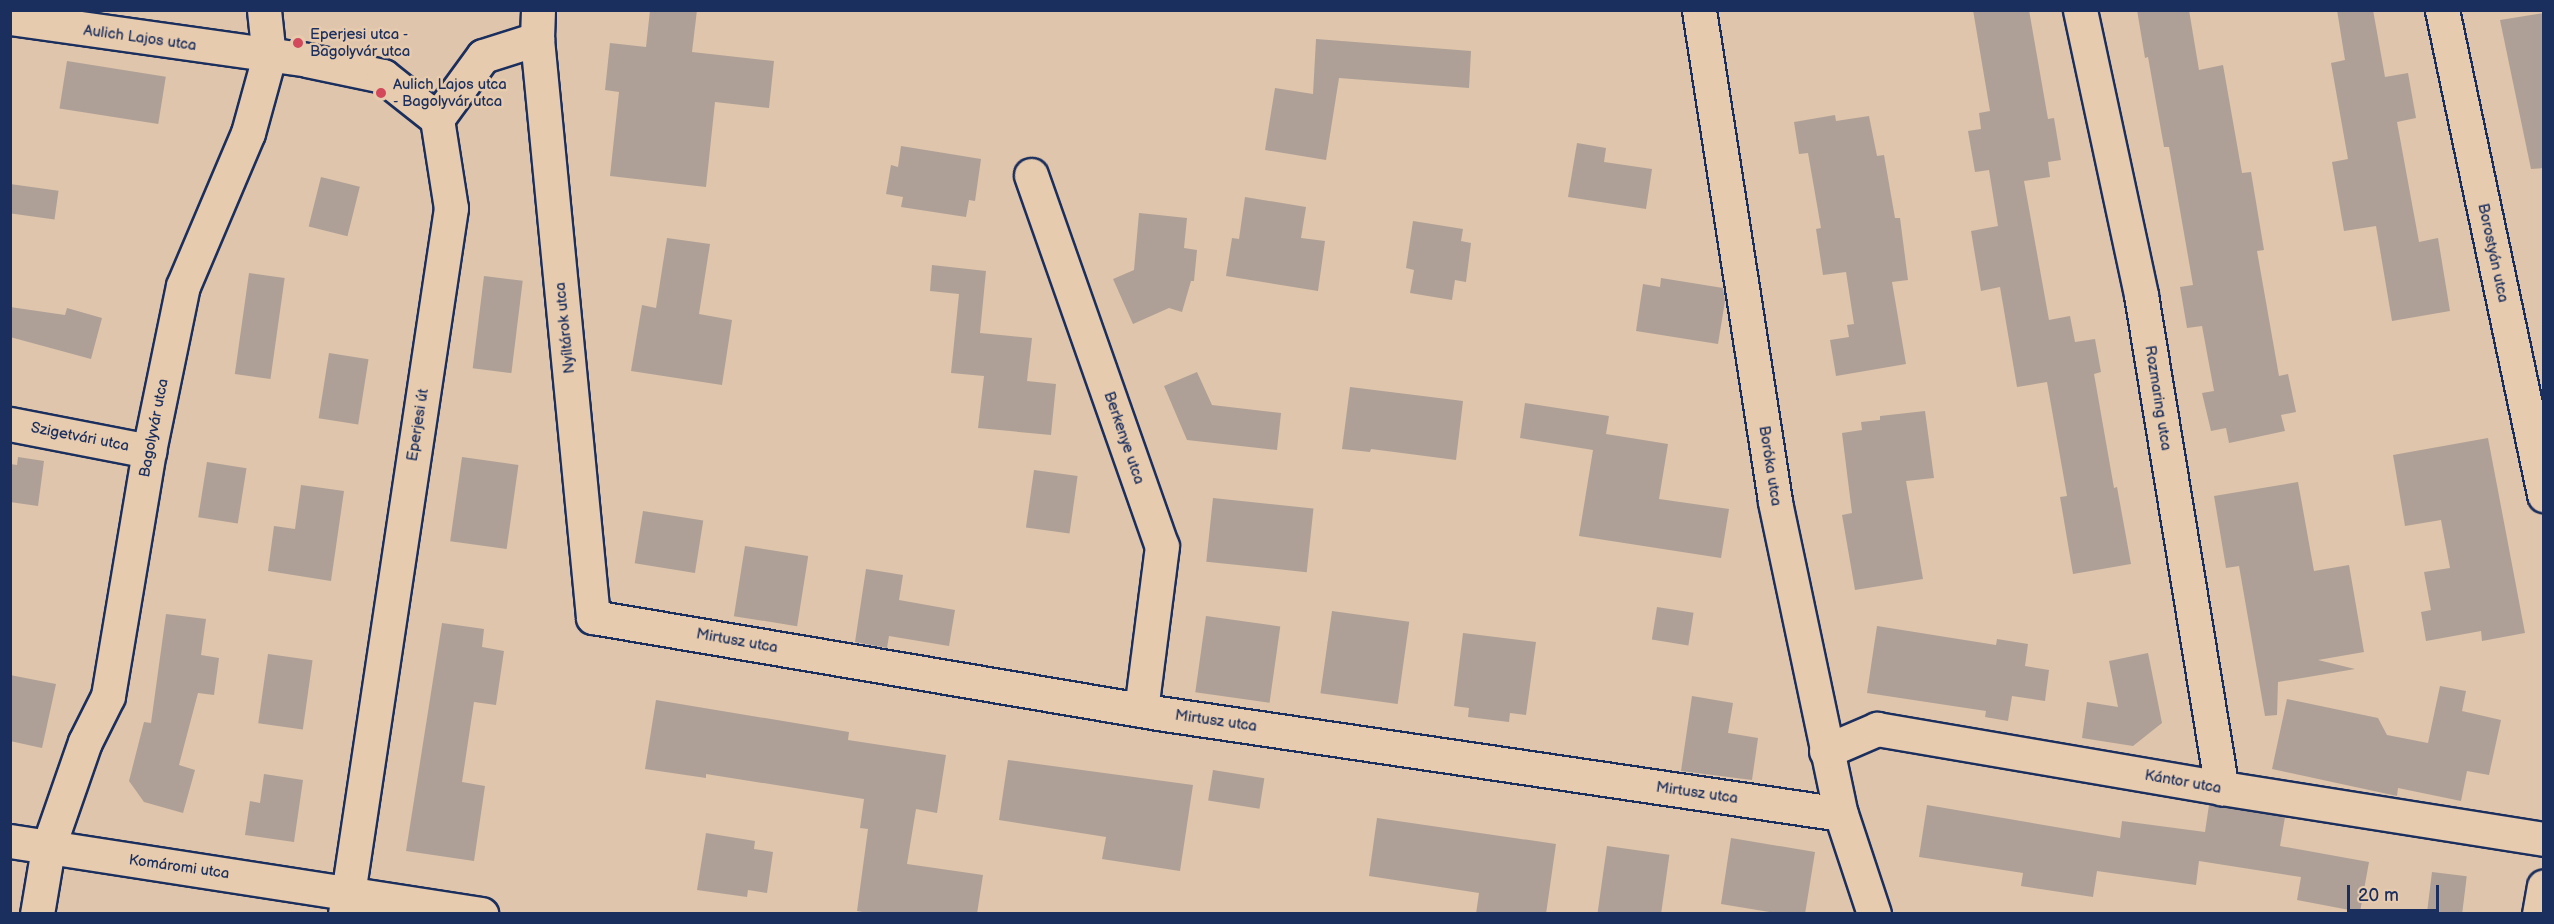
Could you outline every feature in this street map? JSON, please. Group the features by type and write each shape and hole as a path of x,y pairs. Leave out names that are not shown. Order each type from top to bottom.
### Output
{"street":[{"name":"Bagolyvár utca","path":"37,914 48,848 85,742 108,696 149,451 183,286 248,133 269,57 264,10"},
{"name":"Boróka utca","path":"1699,10 1775,502 1841,814 1874,914"},
{"name":"Rozmaring utca","path":"2080,10 2140,295 2222,788"},
{"name":"Borostyán utca","path":"2442,10 2544,495"},
{"name":"Aulich Lajos utca","path":"10,18 269,57"},
{"name":"Nyíltárok utca","path":"437,119 483,56 537,25 593,617"},
{"path":"269,57 307,60 383,76 437,119"},
{"name":"Eperjesi út","path":"346,902 451,208 437,119"},
{"name":"Berkenye utca","path":"1031,175 1162,546 1141,710"},
{"name":"Szigetvári utca","path":"10,424 149,451"},
{"name":"Mirtusz utca","path":"593,617 1141,710 1841,814"},
{"name":"Kántor utca","path":"1826,751 1877,729 2222,788 2544,839"},
{"name":"Komáromi utca","path":"10,841 346,902 481,914"},
{"path":"2539,914 2544,886"}],"building":[{"path":"650,10 697,10 692,52 774,61 769,108 715,102 706,187 610,176 619,92 605,90 610,43 646,47"},
{"path":"1973,10 2029,10 2048,119 2054,118 2061,160 2048,162 2050,177 2024,181 2049,320 2070,316 2075,342 2095,339 2101,372 2094,374 2114,488 2117,487 2131,564 2073,574 2060,497 2067,496 2047,382 2017,387 2000,287 1981,291 1971,231 1998,226 1989,170 1975,172 1968,131 1981,129 1979,113 1990,111"},
{"path":"2137,10 2189,10 2199,70 2223,65 2242,173 2251,172 2264,250 2257,251 2279,376 2288,374 2296,412 2281,415 2285,431 2229,443 2226,428 2211,431 2202,393 2214,391 2202,326 2187,328 2180,287 2193,285 2169,147 2164,147"},
{"path":"2337,10 2373,10 2385,77 2408,73 2416,118 2397,122 2419,242 2438,238 2450,311 2392,321 2376,226 2344,231 2332,162 2348,159 2331,63 2345,60"},
{"path":"2544,13 2544,168 2531,169 2500,20"},
{"path":"1316,39 1471,51 1469,88 1339,78 1326,160 1265,150 1275,88 1313,94"},
{"path":"67,61 166,77 158,124 59,108"},
{"path":"1835,115 1836,121 1869,116 1877,156 1884,155 1895,218 1900,218 1908,280 1892,282 1906,364 1836,376 1830,340 1849,337 1847,325 1854,324 1846,272 1823,275 1816,229 1821,228 1808,153 1799,154 1794,122"},
{"path":"1577,143 1606,148 1604,162 1652,169 1646,209 1568,197"},
{"path":"901,146 981,159 975,201 969,200 966,217 901,207 903,197 886,194 891,165 898,167"},
{"path":"321,177 360,187 347,236 309,226"},
{"path":"10,184 59,191 54,220 10,213"},
{"path":"1245,197 1306,207 1301,238 1325,241 1318,291 1226,276 1232,238 1239,239"},
{"path":"1139,213 1187,218 1184,248 1197,250 1194,281 1191,281 1182,312 1169,308 1133,324 1113,279 1134,270"},
{"path":"1413,221 1463,229 1461,241 1471,243 1466,282 1455,280 1452,300 1410,293 1414,270 1406,268"},
{"path":"667,238 710,244 699,314 732,320 722,385 631,371 642,305 656,308"},
{"path":"932,265 986,271 980,333 1032,338 1027,381 1056,384 1051,435 978,428 984,376 951,373 959,294 930,291"},
{"path":"249,273 285,278 270,379 235,374"},
{"path":"484,276 523,281 511,373 473,368"},
{"path":"1661,278 1723,288 1725,301 1718,344 1636,331 1643,284 1660,287"},
{"path":"10,307 65,315 67,308 102,318 91,359 10,337"},
{"path":"329,353 369,359 358,424 319,418"},
{"path":"1197,372 1212,405 1281,413 1277,450 1187,440 1164,386"},
{"path":"1350,387 1463,401 1456,460 1371,449 1370,452 1342,449"},
{"path":"1525,403 1609,416 1606,434 1668,444 1659,499 1729,509 1721,558 1579,536 1593,450 1520,438"},
{"path":"1925,411 1934,478 1906,481 1923,579 1855,590 1842,515 1852,513 1842,433 1862,430 1861,422 1880,420 1880,416"},
{"path":"2488,438 2525,633 2482,641 2481,631 2426,641 2421,612 2431,610 2424,572 2450,568 2441,520 2405,526 2393,455"},
{"path":"18,457 44,461 38,506 10,502 10,464 17,465"},
{"path":"462,457 518,465 507,549 450,541"},
{"path":"207,462 247,468 238,524 198,517"},
{"path":"1034,470 1078,476 1069,534 1026,527"},
{"path":"2298,482 2314,571 2349,565 2364,652 2318,660 2355,669 2278,682 2277,715 2265,716 2239,566 2226,568 2214,496"},
{"path":"301,485 344,491 331,581 268,571 274,526 295,529"},
{"path":"1213,498 1313,509 1307,572 1206,562"},
{"path":"643,511 703,521 695,573 635,563"},
{"path":"745,546 808,556 797,626 734,616"},
{"path":"866,569 903,575 899,600 955,610 949,646 889,636 887,648 855,642"},
{"path":"1657,607 1694,613 1688,645 1652,640"},
{"path":"1332,611 1409,622 1398,704 1320,693"},
{"path":"166,614 206,619 201,655 219,658 214,695 198,693 179,765 195,770 183,813 144,802 129,781 144,722 151,723"},
{"path":"1206,616 1280,626 1270,703 1195,692"},
{"path":"442,623 484,629 482,647 504,651 496,705 474,702 462,782 485,786 474,861 406,851"},
{"path":"1877,626 1996,645 1997,639 2028,644 2025,666 2049,670 2045,701 2012,696 2008,721 1985,717 1986,711 1867,693"},
{"path":"1463,633 1536,642 1526,715 1510,713 1509,722 1468,717 1469,708 1454,706"},
{"path":"2148,653 2162,723 2133,746 2082,738 2087,702 2118,707 2109,661"},
{"path":"268,654 313,660 303,730 258,723"},
{"path":"10,675 56,684 42,748 10,741"},
{"path":"2440,686 2466,691 2462,711 2501,720 2489,775 2467,771 2461,801 2398,788 2397,796 2272,769 2287,699 2378,718 2387,735 2428,743"},
{"path":"1692,696 1733,703 1728,733 1758,738 1752,780 1681,771"},
{"path":"656,700 849,732 848,740 946,755 937,813 916,809 907,864 983,875 977,914 874,914 857,911 868,829 860,828 864,799 706,774 706,778 645,769"},
{"path":"1008,760 1193,785 1180,871 1102,859 1106,837 999,820"},
{"path":"1213,770 1264,778 1260,809 1208,801"},
{"path":"264,774 303,780 294,842 245,835 250,801 260,803"},
{"path":"1927,805 2120,838 2122,821 2205,832 2209,805 2285,817 2280,846 2369,862 2360,912 2297,900 2301,877 2199,861 2196,885 2097,871 2093,897 2021,886 2023,873 1919,857"},
{"path":"1377,818 1556,844 1546,914 1476,914 1479,893 1369,876"},
{"path":"706,833 755,841 754,849 773,852 767,893 748,890 747,897 697,890"},
{"path":"1731,838 1815,852 1805,914 1781,914 1721,904"},
{"path":"1607,846 1669,855 1661,914 1597,914"},
{"path":"2432,872 2467,876 2462,914 2427,914"}],"place":[{"name":"Eperjesi utca - Bagolyvár utca","path":"298,43"},
{"name":"Aulich Lajos utca - Bagolyvár utca","path":"381,93"}]}
